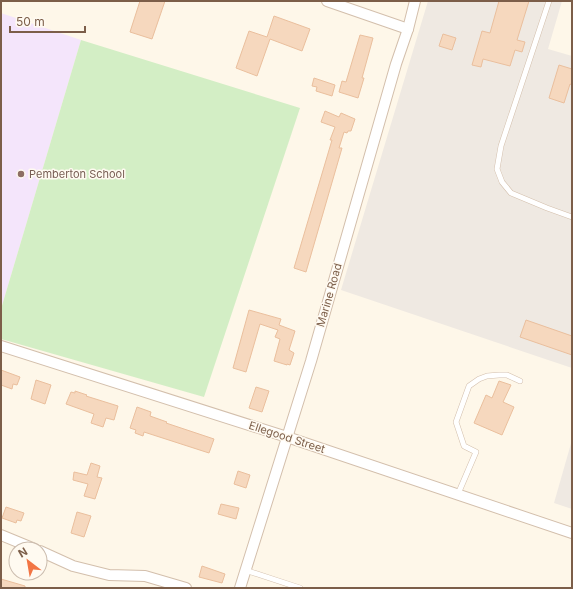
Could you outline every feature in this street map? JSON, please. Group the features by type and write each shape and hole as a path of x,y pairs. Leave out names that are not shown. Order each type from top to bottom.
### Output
{"street":[{"path":"327,1 408,29"},
{"name":"Marine Road","path":"240,588 287,437 396,64 408,29 414,1"},
{"name":"Ellegood Street","path":"1,346 287,437 572,533"},
{"path":"1,534 17,541"},
{"path":"48,555 80,568 109,575 145,576 186,588"}],"lane":[{"path":"549,1 501,146 497,169 502,182 512,193 572,217"},
{"path":"458,494 476,452 464,446 456,422 469,386 484,378 499,375 507,375 520,381"},
{"path":"245,570 300,588"}],"shaded area":[{"path":"428,1 562,1 548,49 572,56 572,368 341,290"},
{"name":"Pemberton School","path":"1,13 81,40 1,309"},
{"path":"572,440 572,509 554,503"}],"green space":[{"path":"81,40 300,108 204,397 1,339 1,309"}],"building":[{"path":"140,1 165,1 152,39 130,32"},
{"path":"499,1 529,1 517,40 525,42 522,52 515,50 510,66 483,59 481,67 472,65 482,31 490,33"},
{"path":"274,16 310,29 302,51 270,39 257,76 236,68 249,31 267,37"},
{"path":"443,34 456,38 452,50 439,46"},
{"path":"360,35 373,38 358,98 339,92 342,81 346,82"},
{"path":"559,65 572,69 572,85 570,84 564,103 549,98"},
{"path":"314,78 335,85 332,96 316,91 317,87 312,86"},
{"path":"325,111 339,117 341,113 355,119 351,131 348,131 347,133 344,132 339,148 342,148 306,272 294,268 335,127 321,122"},
{"path":"249,310 281,319 279,325 295,331 289,350 294,353 290,365 274,361 280,339 275,337 278,330 260,324 246,372 233,368"},
{"path":"526,320 572,336 572,355 520,337"},
{"path":"1,370 20,377 17,385 13,384 12,389 1,385"},
{"path":"36,380 51,385 45,404 31,399"},
{"path":"499,381 511,385 503,402 514,407 502,435 474,423 486,395 492,398"},
{"path":"256,387 269,391 262,412 249,408"},
{"path":"75,391 118,406 114,420 106,418 103,427 91,423 94,414 66,404 71,392 75,393"},
{"path":"137,407 151,412 150,416 167,422 166,423 214,439 209,453 144,432 143,436 135,433 136,430 130,428"},
{"path":"91,463 100,466 97,477 102,478 95,499 84,496 88,484 73,480 74,472 87,475"},
{"path":"238,471 250,475 246,488 234,484"},
{"path":"221,504 239,508 236,519 218,514"},
{"path":"6,507 24,513 21,521 17,520 16,523 2,518"},
{"path":"77,512 91,516 84,537 71,533"},
{"path":"202,566 225,574 222,583 199,577"},
{"path":"1,579 25,586 25,588 1,588"}],"place":[{"name":"Pemberton School","path":"21,174"}]}
